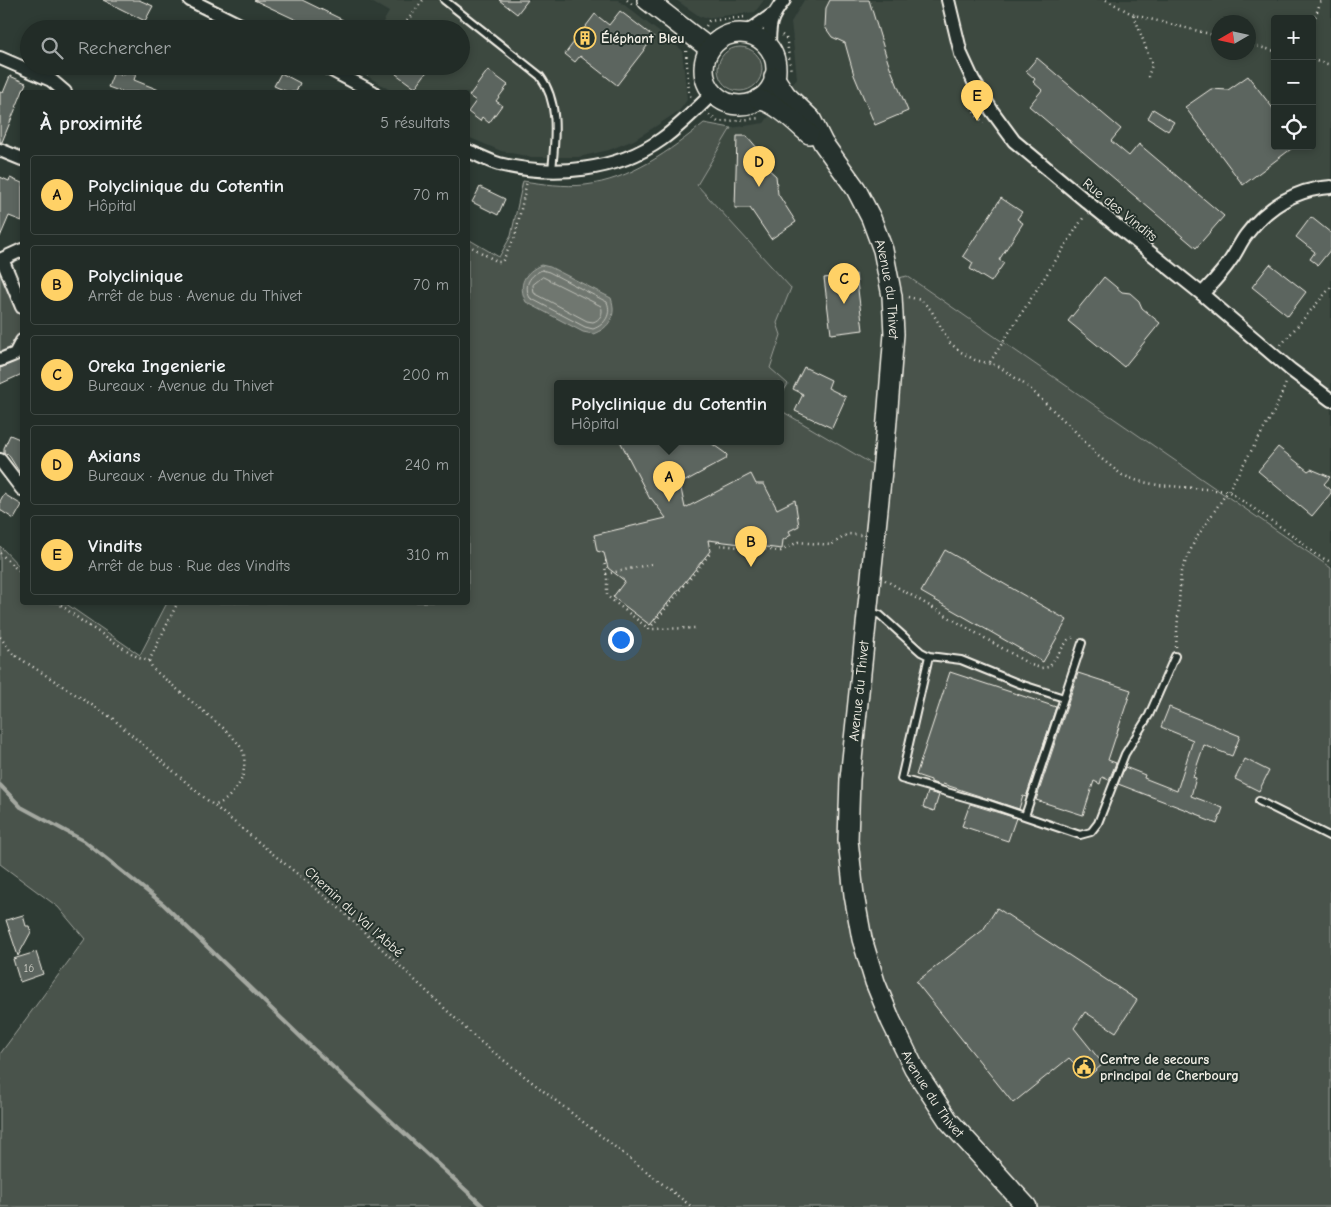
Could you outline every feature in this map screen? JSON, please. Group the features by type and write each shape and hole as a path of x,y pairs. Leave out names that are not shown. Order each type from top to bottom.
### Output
{"main road":[{"path":"642,4 710,49"},
{"path":"745,25 769,49 775,62 774,77 769,90 759,99 746,104 734,105 722,100 706,100 704,71 705,60 710,49 723,37 732,34 745,25"},
{"name":"Avenue du Thivet","path":"774,77 786,95 811,119 823,143 856,189 871,218 883,250 892,296 894,334 891,371 850,778 848,840 854,895 862,939 875,982 914,1068 948,1120 1027,1207"},
{"name":"Avenue du Thivet","path":"759,99 768,102 783,112 810,135 823,143"}],"street":[{"path":"190,0 230,20"},
{"path":"745,25 752,30 772,15 784,0"},
{"name":"Rue des Vindits","path":"948,0 961,54 973,80 992,111 1014,141 1202,294 1291,370 1331,400"},
{"path":"769,49 772,15"},
{"path":"1,61 20,68"},
{"path":"38,75 51,80 63,90"},
{"path":"341,75 369,90"},
{"path":"470,152 498,163 530,169 591,169 623,159 661,140 706,100"},
{"path":"0,150 20,159"},
{"path":"1202,294 1231,260 1245,237 1269,211 1290,197 1319,188 1331,187"},
{"path":"20,251 1,259 20,302"},
{"path":"0,360 16,354 20,345"},
{"path":"0,460 20,485"}],"lane":[{"path":"444,0 469,20"},
{"path":"470,21 540,76 547,86 554,107 556,134 552,170"},
{"path":"867,611 880,615 921,652 929,656 961,660 1020,684 1064,698"},
{"path":"1025,816 1082,643"},
{"path":"929,656 901,779 1025,816 1080,836 1091,832 1098,823 1125,754 1148,715 1175,656"},
{"path":"1259,800 1331,837"}],"path":[{"path":"408,20 423,0"},
{"path":"627,0 642,4"},
{"path":"1106,0 1134,15 1211,34"},
{"path":"1316,15 1321,0"},
{"path":"1134,15 1152,65 1147,80"},
{"path":"704,28 709,21 745,25"},
{"path":"1256,46 1271,49"},
{"path":"685,47 689,93 706,100 718,122 761,118"},
{"path":"1316,61 1331,65"},
{"path":"470,246 498,262 502,262 515,237 530,169"},
{"path":"990,362 1092,206"},
{"path":"1281,345 1331,286"},
{"path":"892,296 921,300 931,310 950,343 975,360 990,362 998,366 1027,386 1072,428 1098,456 1122,475 1138,482 1228,491 1295,537 1316,555 1331,562"},
{"path":"1175,656 1181,572 1195,540 1228,491 1275,410 1291,370"},
{"path":"717,542 718,545 781,550 798,542 832,545 848,534 862,535"},
{"path":"649,629 712,551"},
{"path":"0,552 20,572"},
{"path":"606,560 604,561 607,596 649,629 697,628"},
{"path":"606,574 652,564"},
{"path":"871,572 1031,665 1041,668 1049,667 1068,640 1073,637 1078,636 1082,639 1082,643"},
{"path":"61,605 138,658 148,661 153,669 228,732 238,744 244,754 242,778 227,798 220,804 213,805"},
{"path":"148,661 176,605"},
{"name":"Chemin du Val l'Abbé","path":"0,637 13,654 112,718 213,805 340,909 478,1040 692,1207"}],"shaded area":[{"path":"368,0 618,0 682,50 687,100 679,111 653,128 634,140 609,150 579,157 531,157 501,151 470,138 470,90 390,90 365,75 470,75 470,20 384,20 389,12"},
{"path":"676,0 764,0 755,12 705,18"},
{"path":"804,0 1331,0 1331,568 907,276 882,470 862,459 585,587 470,245 470,240 499,257 511,236 781,380 554,380 554,445 784,445 785,382 770,368 781,335 777,323 791,288 697,185 731,128 764,123 797,78 791,22"},
{"path":"740,47 752,51 758,57 762,69 758,81 752,87 740,91 728,87 722,81 718,69 722,57 728,51"},
{"path":"704,123 731,128 697,185 791,288 777,323 781,335 770,368 784,380 554,380 554,445 784,445 784,412 882,470 890,280 907,276 1331,568 1331,1207 0,1207 0,1054 85,939 58,907 0,864 0,546 20,567 20,605 68,605 140,655 166,605 470,605 470,240 499,257 511,236 523,181 577,186 602,182 649,163"},
{"path":"4,273 19,308 20,339 12,349 0,355 0,274"},
{"path":"784,380 788,384 784,390"}],"water":[{"path":"541,265 550,267 611,298 613,310 608,324 593,334 583,332 526,302 522,290 524,279 531,271"}],"building":[{"path":"103,0 139,0 153,6 146,20"},
{"path":"254,0 302,0 343,20 296,20"},
{"path":"499,0 528,0 517,14"},
{"path":"830,0 869,0 888,62 908,111 875,125 854,75 845,43 832,37 825,27 826,8"},
{"path":"620,11 654,37 617,85 580,56 575,62 565,54 595,14 609,25"},
{"path":"1037,58 1121,129 1111,141 1129,156 1139,144 1224,216 1196,248 1029,106 1042,90 1033,82 1035,79 1026,71"},
{"path":"488,70 508,85 496,101 502,105 489,123 482,117 480,121 470,114 470,109 476,101 470,95"},
{"path":"113,75 136,75 134,80 159,90 116,90 108,87"},
{"path":"280,75 285,75 300,83 297,90 283,90 274,86"},
{"path":"397,75 424,75 415,88"},
{"path":"10,76 26,83 23,90 20,90 20,98 2,142 0,142 0,92 3,93"},
{"path":"1248,76 1271,106 1271,150 1290,150 1243,185 1185,107 1211,89 1228,90"},
{"path":"1153,109 1174,122 1168,131 1148,118"},
{"path":"737,136 747,136 758,149 765,166 776,176 778,194 796,222 771,239 750,208 735,208"},
{"path":"0,177 9,181 10,178 20,182 20,220 9,216 0,237"},
{"path":"480,187 505,199 498,215 472,202"},
{"path":"1001,198 1022,212 1017,219 1023,223 999,260 1004,263 991,282 970,269 973,263 963,256"},
{"path":"1311,217 1331,233 1331,249 1318,265 1310,259 1315,252 1296,237"},
{"path":"1270,264 1306,292 1288,316 1252,287"},
{"path":"856,274 863,330 831,334 824,278"},
{"path":"1104,277 1122,292 1130,293 1139,301 1142,308 1160,323 1124,367 1068,321"},
{"path":"20,359 20,375 0,384 0,368"},
{"path":"804,367 831,380 828,388 846,397 832,428 795,411 803,394 793,389"},
{"path":"10,435 20,439 20,473 8,454 4,453 4,448"},
{"path":"622,445 714,445 727,455 726,459 680,484 685,508 751,474 756,484 764,484 777,509 795,500 799,526 789,531 791,535 783,540 782,549 708,540 710,551 650,625 613,597 625,581 608,568 604,553 597,551 594,535 666,518 650,499"},
{"path":"1278,447 1308,471 1311,469 1330,477 1324,484 1331,490 1331,493 1312,516 1258,471"},
{"path":"4,494 20,504 20,508 14,519 0,510 0,501"},
{"path":"945,550 1067,620 1043,662 921,592"},
{"path":"950,672 1056,707 1026,797 1023,796 1019,809 943,784 942,786 916,775"},
{"path":"1078,673 1131,690 1108,760 1116,763 1109,780 1102,777 1100,784 1094,781 1083,815 1036,800"},
{"path":"1169,707 1240,736 1232,756 1204,745 1193,777 1196,778 1191,796 1223,808 1217,824 1202,818 1202,816 1118,784 1125,767 1145,775 1144,778 1177,791 1193,740 1161,727"},
{"path":"1245,759 1269,771 1259,791 1235,779"},
{"path":"928,792 939,795 934,811 923,807"},
{"path":"970,804 1016,818 1008,841 962,826"},
{"path":"997,908 1137,1000 1116,1032 1085,1012 1074,1028 1103,1064 1088,1077 1077,1063 1075,1064 1069,1058 1013,1103 916,982 983,930"},
{"path":"23,915 26,926 29,926 31,932 18,956 6,920"},
{"path":"36,952 43,974 20,982 13,959"}],"waterway":[{"path":"0,785 21,807 84,841 163,904 308,1044 484,1207"}],"place":[{"name":"Éléphant Bleu","path":"585,38"},
{"name":"Vindits","path":"977,121"},
{"name":"Axians","path":"759,187"},
{"name":"Oreka Ingenierie","path":"844,304"},
{"name":"Polyclinique du Cotentin","path":"669,502"},
{"name":"Polyclinique","path":"751,567"},
{"name":"Centre de secours principal de Cherbourg","path":"1084,1067"}]}
